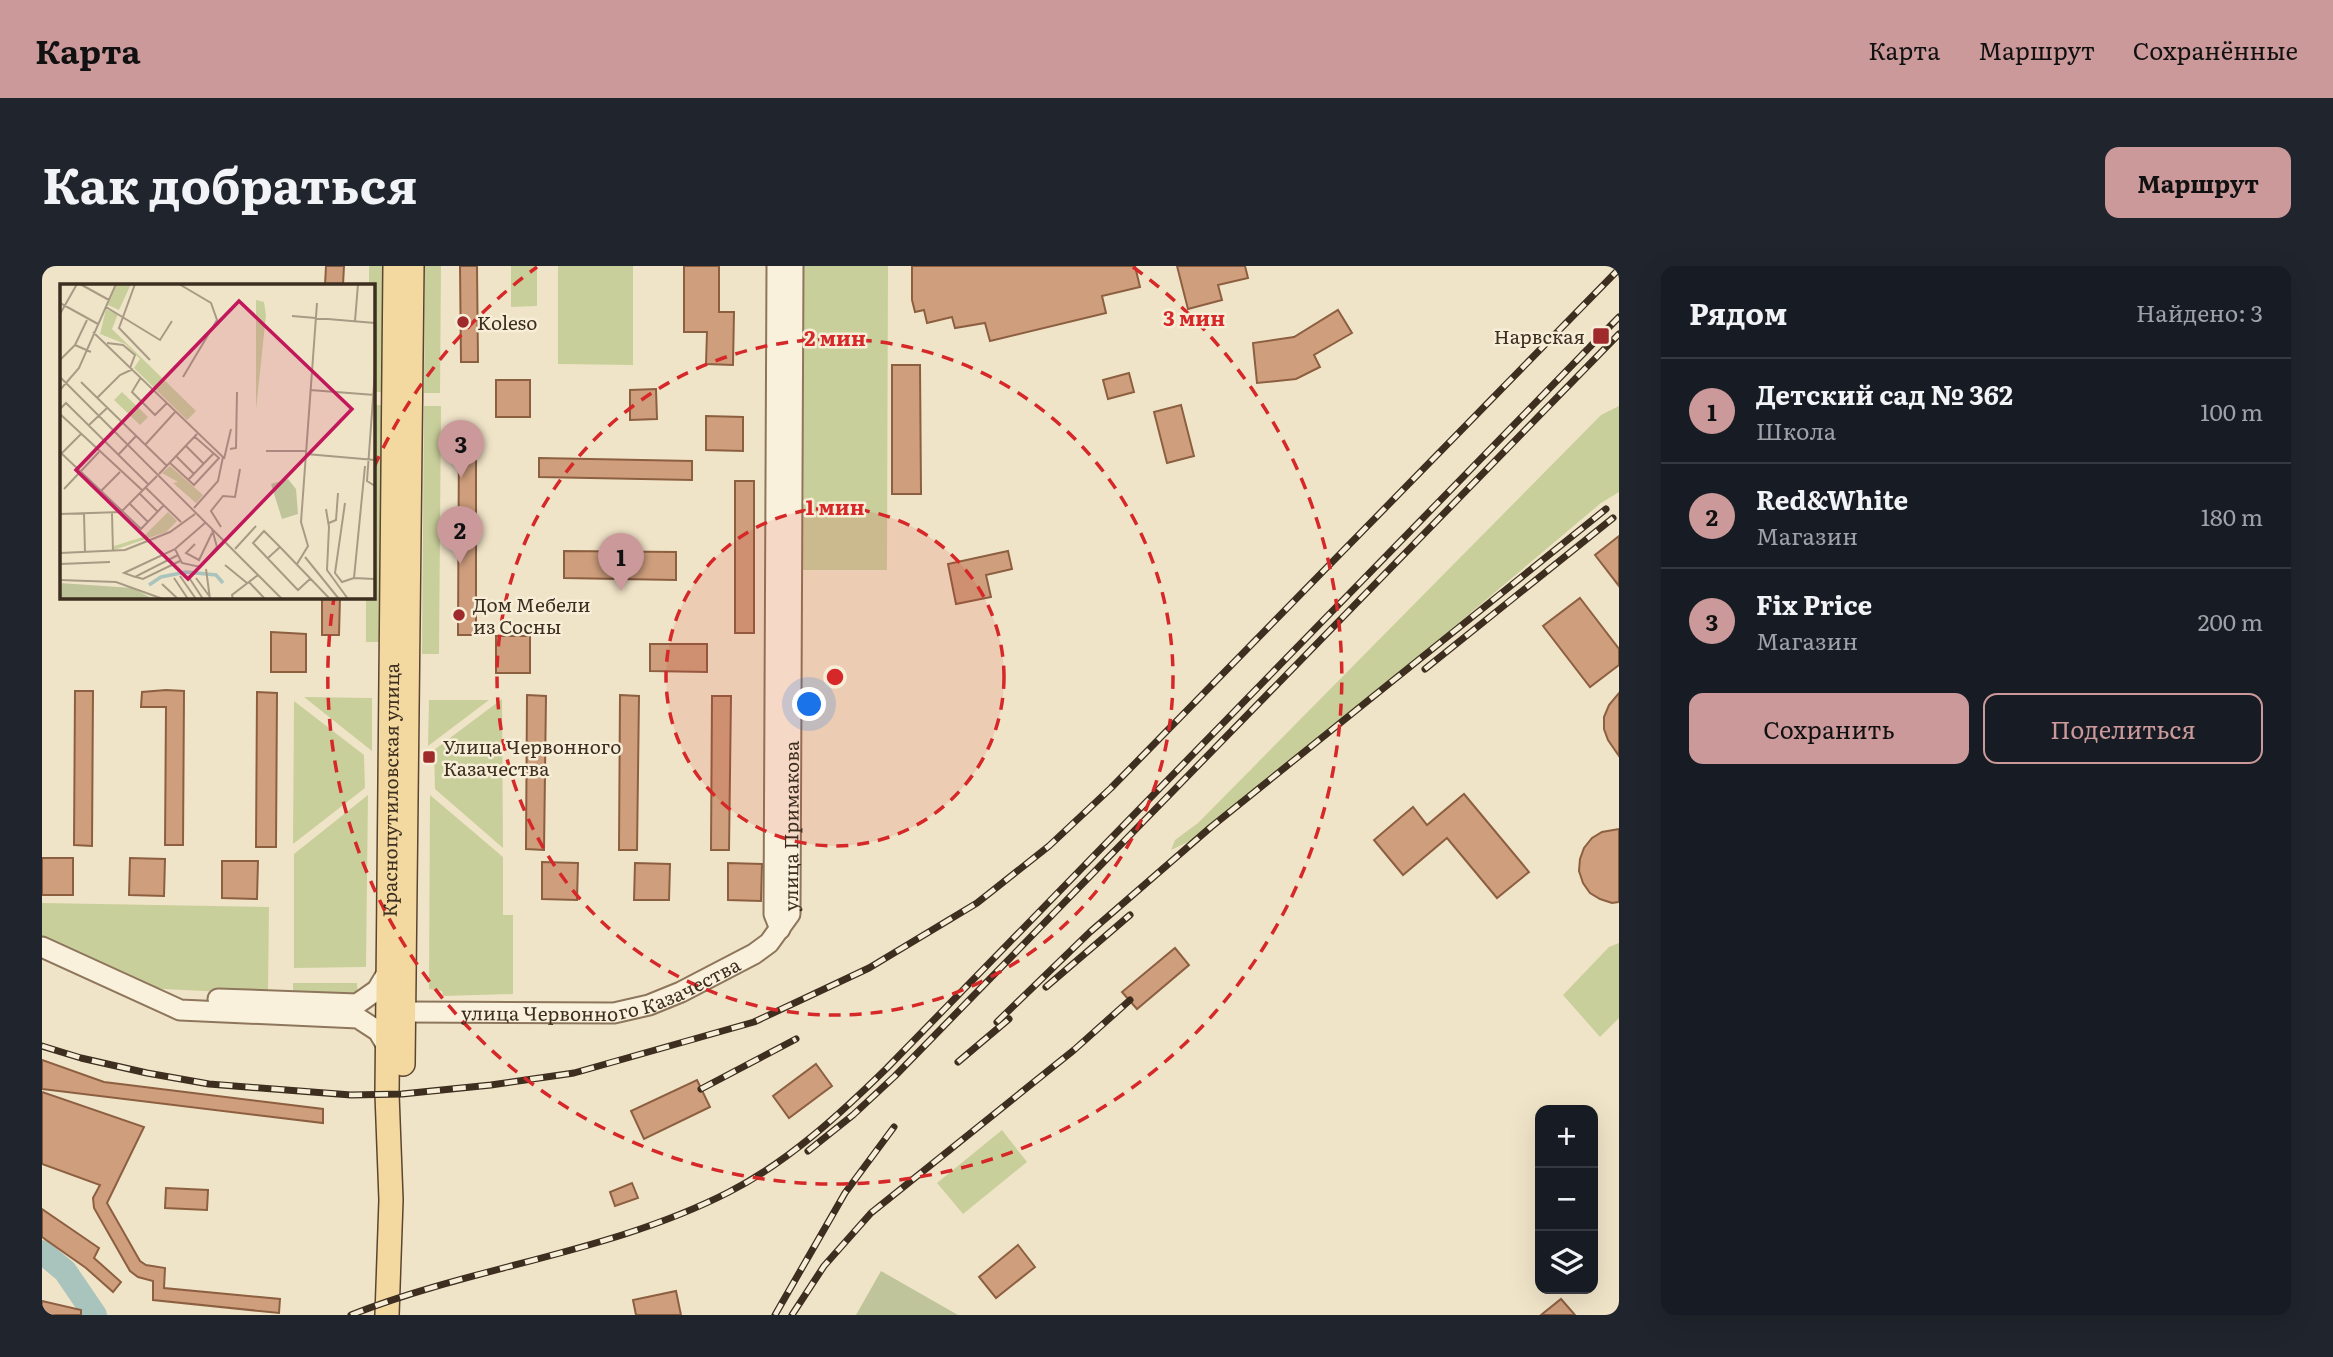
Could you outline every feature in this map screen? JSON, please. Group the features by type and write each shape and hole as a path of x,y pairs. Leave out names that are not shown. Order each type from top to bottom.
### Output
{"main road":[{"name":"Краснопутиловская улица","path":"387,1315 391,1200 387,1138 395,266"},
{"name":"Краснопутиловская улица","path":"401,1315 412,266"}],"street":[{"name":"улица Примакова","path":"777,266 774,914 780,929"},
{"name":"улица Примакова","path":"780,929 790,914 793,266"},
{"name":"улица Червонного Казачества","path":"405,1012 614,1013 649,1005 725,969 754,954 769,943 780,929"},
{"path":"42,947 180,1010 358,1018 378,1031 388,1048"},
{"path":"141,992 187,997 357,1004 371,997 389,969"}],"green space":[{"path":"369,266 385,266 384,392 374,392 374,284 369,284"},
{"path":"425,266 441,266 440,393 424,393"},
{"path":"511,266 537,266 537,306 511,307"},
{"path":"558,266 633,266 633,365 558,364"},
{"path":"801,266 888,266 887,570 799,570"},
{"path":"374,405 384,405 382,642 366,642 366,598 374,598"},
{"path":"424,406 441,406 439,654 422,654"},
{"path":"1619,406 1619,492 1601,503 1443,636 1190,841 1171,850 1175,840 1198,823 1601,415"},
{"path":"304,697 372,698 372,751"},
{"path":"502,699 503,848 435,789 434,750"},
{"path":"429,700 489,700 428,746"},
{"path":"294,701 364,755 365,788 293,844"},
{"path":"368,795 366,967 294,968 294,854"},
{"path":"430,795 503,857 503,915 513,915 513,994 443,996 442,991 429,989"},
{"path":"42,903 269,907 268,994 163,989 147,985 42,937"},
{"path":"1619,943 1619,1018 1600,1037 1563,995 1609,947"},
{"path":"293,983 357,983 358,997 293,998"},
{"path":"1002,1130 1027,1162 963,1214 937,1183"},
{"path":"881,1271 958,1315 856,1315"}],"building":[{"path":"326,266 344,266 343,284 325,284"},
{"path":"460,266 477,266 478,362 461,362"},
{"path":"684,266 719,266 719,312 734,312 733,365 706,364 707,332 684,332"},
{"path":"912,266 1135,266 1140,287 1102,296 1106,313 990,341 985,323 955,328 952,317 927,323 924,310 915,312 912,300"},
{"path":"1177,266 1245,266 1248,278 1218,285 1222,300 1188,309"},
{"path":"1338,310 1352,333 1314,355 1320,367 1296,379 1257,383 1253,343 1294,337"},
{"path":"892,365 920,365 921,494 892,494"},
{"path":"1129,373 1134,392 1108,399 1103,380"},
{"path":"496,380 530,380 530,417 496,417"},
{"path":"656,389 657,419 630,420 630,390"},
{"path":"1181,405 1194,456 1167,463 1154,412"},
{"path":"706,416 743,417 743,451 706,450"},
{"path":"459,434 476,434 476,635 458,635"},
{"path":"539,458 692,461 692,480 539,477"},
{"path":"735,481 754,481 754,633 735,633"},
{"path":"1619,536 1619,586 1595,555"},
{"path":"564,551 676,552 676,580 564,578"},
{"path":"1008,551 1012,569 986,575 991,597 956,604 948,564"},
{"path":"322,598 340,598 339,635 322,635"},
{"path":"1580,598 1619,649 1619,665 1590,687 1543,626"},
{"path":"271,632 306,634 306,672 271,672"},
{"path":"496,636 530,636 530,673 496,673"},
{"path":"650,644 707,644 707,672 650,671"},
{"path":"75,691 93,691 92,846 74,845"},
{"path":"184,691 183,845 165,845 166,707 141,707 142,692"},
{"path":"257,692 277,693 276,847 256,847"},
{"path":"1619,693 1619,756 1608,740 1604,717 1609,705"},
{"path":"527,695 546,696 544,850 526,849"},
{"path":"620,695 639,696 637,850 619,850"},
{"path":"712,696 731,696 729,850 711,850"},
{"path":"1464,794 1529,872 1497,898 1447,838 1403,875 1374,840 1413,807 1427,825"},
{"path":"1619,829 1619,902 1612,903 1590,893 1579,871 1580,859 1592,838 1602,832"},
{"path":"42,858 73,858 73,895 42,895"},
{"path":"130,858 165,859 164,896 129,895"},
{"path":"222,861 258,861 257,899 222,898"},
{"path":"542,862 578,863 577,900 542,899"},
{"path":"635,863 670,864 669,900 634,900"},
{"path":"728,863 762,864 761,901 728,900"},
{"path":"1175,948 1189,965 1137,1009 1122,992"},
{"path":"42,1060 104,1082 323,1109 323,1123 42,1089"},
{"path":"816,1064 832,1086 789,1118 773,1096"},
{"path":"697,1080 710,1107 644,1139 631,1111"},
{"path":"42,1092 144,1127 107,1203 140,1261 146,1265 165,1268 164,1288 280,1299 279,1313 153,1300 153,1281 138,1277 130,1271 94,1208 93,1198 100,1185 42,1164"},
{"path":"632,1183 638,1198 615,1206 610,1192"},
{"path":"166,1188 208,1190 207,1210 165,1208"},
{"path":"42,1209 99,1248 94,1258 121,1282 113,1292 86,1268 42,1237"},
{"path":"1018,1245 1035,1267 996,1298 979,1277"},
{"path":"676,1291 681,1315 636,1315 633,1300"},
{"path":"1561,1299 1575,1315 1541,1315"},
{"path":"42,1301 81,1310 81,1315 42,1315"}],"waterway":[{"path":"42,1252 65,1271 95,1315"}],"railway":[{"path":"42,1046 81,1058 209,1084 351,1095 402,1094 574,1073 754,1022 869,968 977,903 1049,846 1111,788 1619,269"},
{"path":"351,1315 445,1284 590,1245 684,1213 751,1180 793,1152 851,1103 887,1068 1619,317"},
{"path":"808,1151 853,1115 895,1076 1619,334"},
{"path":"997,1022 1090,932 1211,827 1606,509"},
{"path":"1425,669 1613,518"},
{"path":"1046,987 1130,915"},
{"path":"792,1315 824,1266 871,1213 1074,1050 1130,1000"},
{"path":"958,1062 1009,1019"},
{"path":"701,1089 796,1039"},
{"path":"775,1315 845,1193 894,1127"}],"place":[{"name":"Koleso","path":"463,322"},
{"name":"Нарвская","path":"1601,336"},
{"name":"Fix Price","path":"461,478"},
{"name":"Red&White","path":"460,564"},
{"name":"Детский сад № 362","path":"621,591"},
{"name":"Дом Мебели из Сосны","path":"459,615"},
{"name":"Улица Червонного Казачества","path":"429,757"}]}
